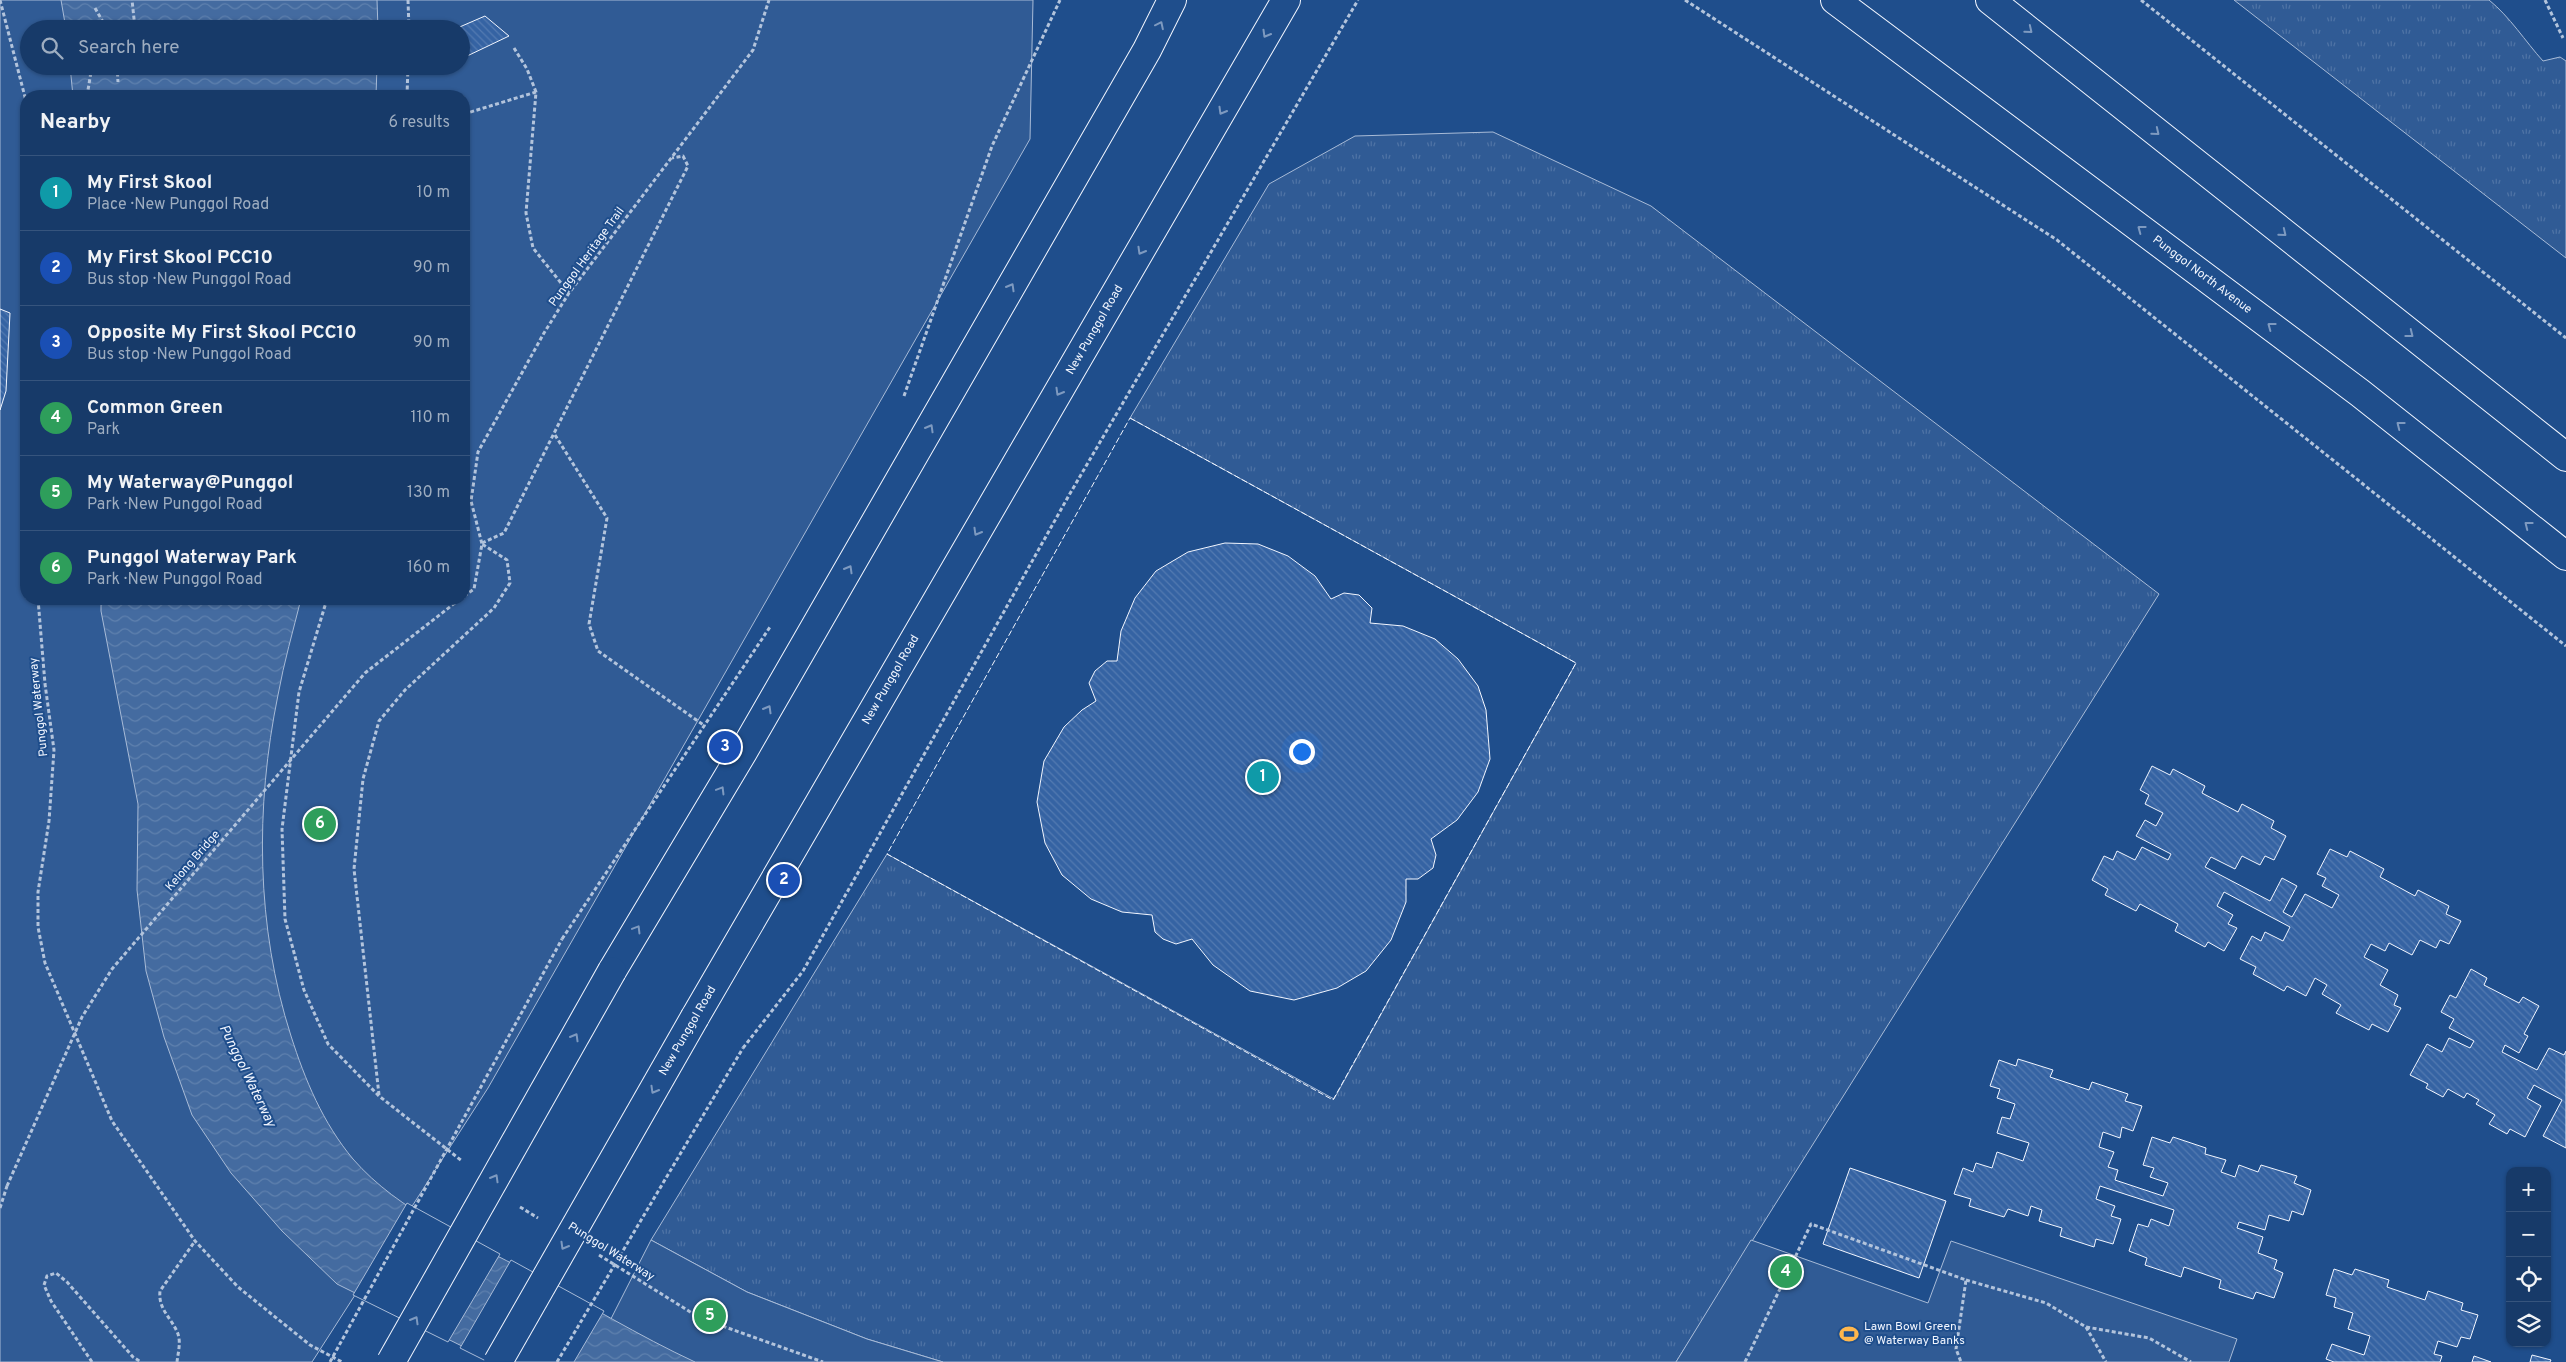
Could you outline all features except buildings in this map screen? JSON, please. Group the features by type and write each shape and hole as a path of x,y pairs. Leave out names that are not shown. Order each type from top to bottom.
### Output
{"main road":[{"path":"391,1362 612,971 748,743 1147,50 1172,0"},
{"name":"New Punggol Road","path":"498,1362 695,1017 1286,0"},
{"name":"Punggol North Avenue","path":"1835,0 2360,393 2566,556"},
{"path":"1990,0 2566,456"}],"path":[{"path":"0,0 23,90"},
{"path":"132,0 134,20"},
{"path":"408,0 408,20"},
{"name":"Punggol Heritage Trail","path":"482,544 471,502 478,452 544,333 569,293 753,50 769,0"},
{"path":"902,402 992,146 1060,0"},
{"path":"557,1362 743,1048 803,971 1068,497 1358,0"},
{"path":"1685,0 2057,240 2566,646"},
{"path":"2142,0 2566,338"},
{"path":"2544,0 2563,38"},
{"path":"95,8 102,20"},
{"path":"514,48 527,69 536,92 526,212 533,248 569,293"},
{"path":"88,90 90,75"},
{"path":"118,75 118,82"},
{"path":"407,90 408,75"},
{"path":"470,112 536,92"},
{"path":"482,544 504,533 688,166 683,156 672,158"},
{"path":"554,435 607,518 589,624 598,651 705,726"},
{"path":"470,592 474,589 482,544"},
{"path":"379,1096 354,870 363,779 379,721 405,690 494,608 510,583 507,560 482,544"},
{"name":"Punggol Waterway","path":"39,605 54,750 49,821 38,892 38,927 45,963 112,1121 195,1241 238,1287 310,1345 342,1362"},
{"path":"325,605 299,692 282,829 285,919 304,990 328,1044 379,1096 465,1163"},
{"name":"Kelong Bridge","path":"0,1208 7,1186 82,1017 112,969 365,673 452,605"},
{"path":"330,1362 562,939 775,620"},
{"path":"520,1206 544,1222"},
{"path":"1745,1362 1811,1224 1966,1280 2046,1303 2086,1327 2150,1338 2191,1362"},
{"path":"177,1362 178,1334 162,1310 160,1291 195,1241"},
{"name":"Punggol Waterway","path":"594,1252 700,1318 823,1362"},
{"path":"92,1362 51,1301 44,1285 47,1276 56,1274 67,1282 132,1357 141,1362"},
{"path":"1961,1362 1956,1349 1966,1280"},
{"path":"2086,1327 2106,1362"}],"green space":[{"path":"2234,0 2489,0 2511,21 2543,61 2560,57 2566,61 2566,258"},
{"path":"1493,132 1651,206 2159,594 1676,1362 943,1362 867,1339 747,1292 651,1240 887,854 1334,1099 1576,663 1130,418 1269,184 1355,136"}],"shaded area":[{"path":"0,0 1033,0 1030,139 488,1088 312,1362 0,1362"},
{"path":"651,1240 747,1292 867,1339 943,1362 589,1362"},
{"path":"1751,1240 1928,1303 1951,1241 2237,1339 2229,1362 1676,1362"}],"water":[{"path":"61,0 377,0 378,20 64,20"},
{"path":"71,75 377,75 376,90 72,90"},
{"path":"101,605 300,605 278,695 265,780 263,867 265,910 279,995 302,1069 324,1116 353,1159 391,1195 413,1210 695,1362 494,1362 337,1284 282,1231 231,1173 192,1115 164,1037 146,971 137,890 138,804"}],"pier":[{"path":"407,1203 500,1254 448,1342 353,1295"},
{"path":"511,1260 604,1311 574,1362 488,1362 460,1348"}],"fence":[{"path":"1130,418 1576,663 1333,1100 887,854 1130,418"}],"place":[{"name":"Opposite My First Skool PCC10","path":"725,747"},
{"name":"My First Skool","path":"1263,777"},
{"name":"Punggol Waterway Park","path":"320,824"},
{"name":"My First Skool PCC10","path":"784,880"},
{"name":"Common Green","path":"1786,1272"},
{"name":"My Waterway@Punggol","path":"710,1316"},
{"name":"Lawn Bowl Green @ Waterway Banks","path":"1849,1334"}]}
